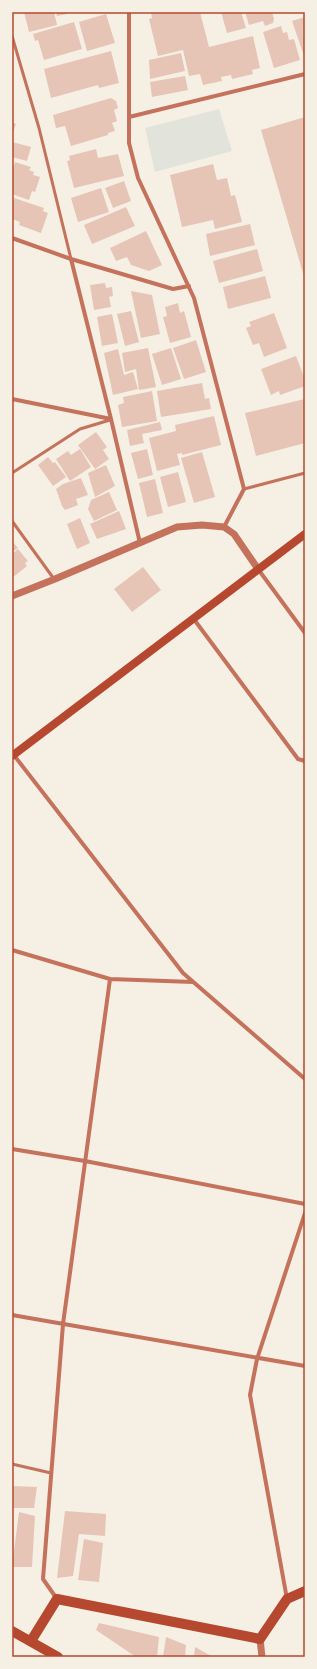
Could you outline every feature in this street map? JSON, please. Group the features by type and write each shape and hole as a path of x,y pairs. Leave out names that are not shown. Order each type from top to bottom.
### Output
{"main road":[{"path":"13,754 305,534"},
{"path":"31,1641 57,1599 260,1639 287,1600 305,1591"},
{"path":"12,1631 58,1657"}],"street":[{"path":"129,12 129,143 138,178 194,298 244,489 224,527"},
{"path":"129,117 305,74"},
{"path":"12,238 71,259 173,289 189,286"},
{"path":"71,259 112,419 140,543"},
{"path":"12,399 112,419"},
{"path":"12,596 177,527 202,525 224,527 234,534 305,633"},
{"path":"193,618 298,759 305,761"},
{"path":"13,754 183,973 305,1079"},
{"path":"12,950 110,979 193,982"},
{"path":"57,1599 43,1579 63,1324 110,979"},
{"path":"12,1149 85,1161 305,1204"},
{"path":"287,1600 250,1395 256,1358 305,1213"},
{"path":"12,1315 305,1366"},
{"path":"260,1639 262,1657"}],"lane":[{"path":"12,36 39,128 71,259"},
{"path":"12,473 80,430 112,419"},
{"path":"244,489 305,473"},
{"path":"12,520 55,579"},
{"path":"12,1464 51,1473"}],"shaded area":[{"path":"219,109 232,151 155,172 145,128"}],"building":[{"path":"24,12 54,12 57,25 29,32"},
{"path":"56,12 72,12 72,13 57,16"},
{"path":"151,12 200,12 209,47 253,36 260,68 252,70 253,74 232,79 231,75 221,77 222,81 203,85 200,74 189,76 183,50 158,56 149,19 152,18"},
{"path":"221,12 241,12 246,28 227,33"},
{"path":"245,12 272,12 274,19 273,23 265,26 263,21 249,25"},
{"path":"106,14 115,43 87,51 79,22"},
{"path":"305,17 305,55 304,56 292,21"},
{"path":"74,22 82,49 44,60 38,40 35,41 33,34"},
{"path":"281,26 283,33 287,32 289,40 294,39 300,60 274,68 263,32"},
{"path":"111,51 119,83 99,88 98,85 51,98 44,69"},
{"path":"181,53 185,71 150,79 149,60"},
{"path":"185,76 188,90 152,97 150,82"},
{"path":"111,98 116,101 118,108 114,110 117,121 112,123 115,131 108,133 108,135 71,146 65,126 56,128 53,115"},
{"path":"305,117 305,280 261,130"},
{"path":"12,122 16,124 12,135"},
{"path":"12,142 31,147 27,161 12,157"},
{"path":"96,149 98,158 118,154 124,176 74,188 67,161 70,160 69,156"},
{"path":"15,162 31,167 29,170 34,172 33,175 40,177 35,192 32,191 29,200 12,194 12,172"},
{"path":"213,164 217,180 227,178 231,196 235,195 242,222 215,229 213,220 182,227 170,175"},
{"path":"124,181 131,201 113,208 105,188"},
{"path":"101,188 109,212 78,222 71,198"},
{"path":"14,198 44,208 43,211 48,213 41,233 19,225 20,222 12,219 12,204"},
{"path":"126,207 135,226 92,244 84,225"},
{"path":"250,224 255,245 210,256 206,234"},
{"path":"146,231 162,265 149,271 131,265 127,257 116,261 110,248"},
{"path":"257,249 263,271 219,283 213,261"},
{"path":"265,276 271,298 228,309 223,287"},
{"path":"105,283 106,288 112,287 113,296 109,297 111,307 94,310 90,285"},
{"path":"131,291 152,295 160,334 141,338"},
{"path":"178,303 180,313 184,311 191,337 170,343 163,317 167,316 165,307"},
{"path":"131,311 139,342 125,346 117,314"},
{"path":"274,313 287,348 264,357 259,343 253,345 246,328 251,326 249,322"},
{"path":"112,314 118,343 102,346 97,317"},
{"path":"196,340 206,372 184,379 173,348"},
{"path":"148,348 156,387 139,390 136,369 125,372 122,353"},
{"path":"171,348 181,379 162,385 152,354"},
{"path":"118,349 124,375 133,372 138,389 113,395 104,353"},
{"path":"296,356 305,380 305,386 280,395 279,391 271,395 261,369"},
{"path":"202,383 205,399 209,398 211,409 161,417 157,391"},
{"path":"152,391 157,421 122,427 118,405 124,403 123,397"},
{"path":"305,399 305,443 256,456 245,413"},
{"path":"214,416 221,445 182,455 182,453 177,454 180,465 157,471 149,438 176,431 175,425"},
{"path":"160,422 162,430 142,434 144,443 130,446 127,430"},
{"path":"96,432 107,447 103,450 109,459 95,469 78,445"},
{"path":"80,449 91,467 70,481 56,459 68,451 71,455"},
{"path":"147,449 153,475 138,479 131,453"},
{"path":"202,452 215,497 194,503 181,458"},
{"path":"48,457 53,463 55,462 66,477 53,486 38,465"},
{"path":"106,465 115,486 95,497 88,473"},
{"path":"178,472 186,502 168,507 160,477"},
{"path":"81,478 88,495 76,499 78,505 65,510 56,489 63,484"},
{"path":"155,479 163,513 147,517 139,483"},
{"path":"109,492 117,510 94,521 88,509 91,500"},
{"path":"119,511 126,529 97,539 90,524"},
{"path":"80,518 90,543 77,549 67,524"},
{"path":"12,541 18,548 12,552"},
{"path":"18,549 28,561 25,563 27,566 12,578 12,554"},
{"path":"143,567 161,590 132,612 114,589"},
{"path":"12,1486 37,1487 34,1508 12,1508"},
{"path":"65,1511 106,1514 105,1536 79,1534 73,1576 57,1578"},
{"path":"19,1512 35,1516 32,1567 12,1567"},
{"path":"84,1539 103,1543 99,1582 78,1580"},
{"path":"99,1623 159,1637 157,1657 136,1657 96,1630"},
{"path":"166,1637 186,1645 185,1657 163,1657"},
{"path":"195,1647 213,1657 194,1657"}]}
